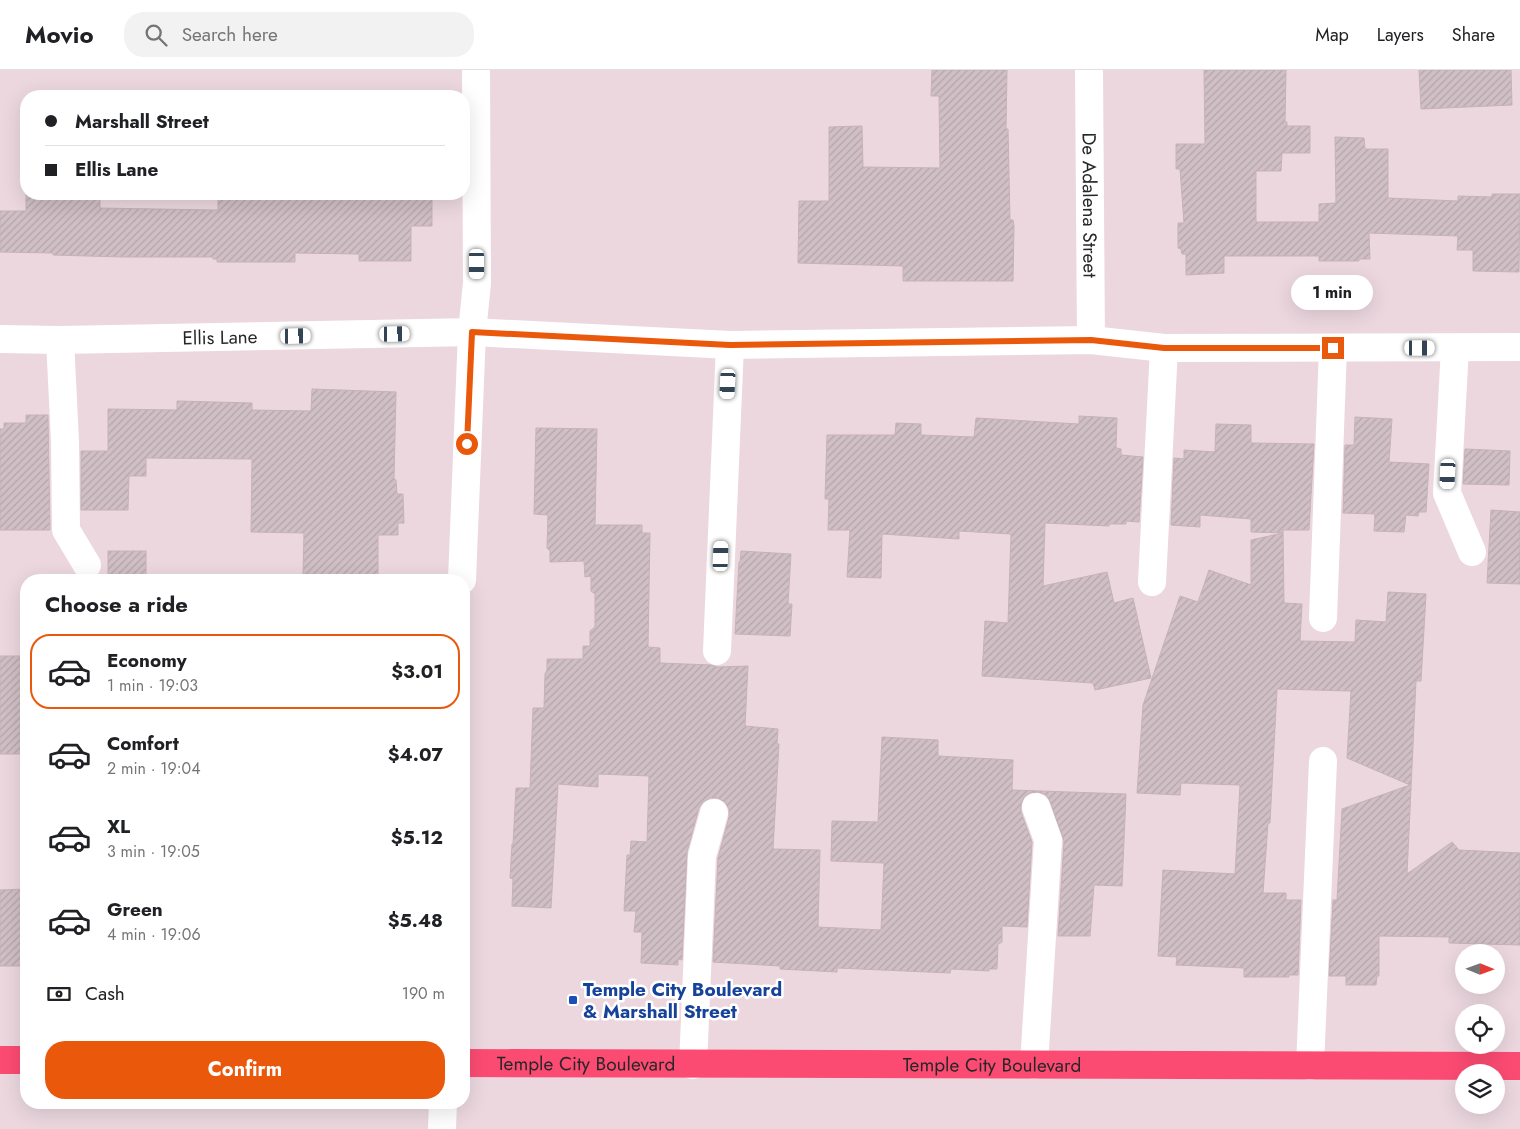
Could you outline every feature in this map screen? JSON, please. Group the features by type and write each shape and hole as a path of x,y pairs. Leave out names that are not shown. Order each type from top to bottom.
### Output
{"main road":[{"path":"0,1060 20,1060"},
{"name":"Temple City Boulevard","path":"470,1063 1520,1066"}],"street":[{"path":"462,574 472,332 478,283 476,70"},
{"name":"De Adalena Street","path":"1089,70 1091,340"},
{"name":"Ellis Lane","path":"0,339 60,340 472,332 730,345 1091,340 1164,348 1520,347"},
{"path":"60,340 65,441 66,530 87,565"},
{"path":"717,651 730,345"},
{"path":"1152,582 1164,348"},
{"path":"1323,618 1333,348"},
{"path":"1455,348 1447,493 1472,552"},
{"path":"1310,1066 1323,761"},
{"path":"1034,1066 1048,840 1036,807"},
{"path":"693,1065 702,856 714,813"},
{"path":"442,1129 443,1109"}],"building":[{"path":"932,70 1007,70 1006,129 1008,129 1010,220 1013,220 1014,226 1013,281 903,281 903,266 798,263 799,201 829,201 829,127 862,126 863,167 940,168 939,96 931,96"},
{"path":"1204,70 1286,70 1285,122 1287,122 1287,126 1310,126 1310,153 1282,153 1281,171 1256,171 1256,222 1319,222 1319,204 1336,203 1335,137 1364,138 1365,149 1388,149 1388,198 1458,201 1458,196 1492,197 1492,194 1520,194 1519,272 1473,271 1473,250 1457,250 1458,236 1369,233 1370,259 1359,259 1359,261 1319,261 1319,256 1224,256 1224,273 1186,275 1186,254 1182,254 1181,249 1178,248 1178,223 1184,223 1180,169 1176,169 1176,144 1205,144"},
{"path":"1419,70 1511,70 1512,105 1421,109"},
{"path":"26,200 100,200 100,208 218,210 218,200 432,200 432,226 411,226 411,261 359,261 359,254 295,253 295,262 217,262 217,259 213,259 213,257 123,257 0,252 0,211 26,211"},
{"path":"312,389 396,392 394,479 396,480 397,494 403,494 404,523 398,523 398,535 378,535 378,574 303,574 304,533 251,532 252,459 146,458 146,476 129,476 128,510 81,510 81,451 108,451 108,409 177,410 177,401 252,403 252,410 311,411"},
{"path":"26,415 48,415 50,530 0,530 0,429 4,429 4,423 26,423"},
{"path":"1079,416 1117,418 1116,448 1121,449 1121,455 1143,457 1139,522 1126,521 1126,524 1109,524 1109,526 1045,523 1043,586 1107,572 1114,603 1133,598 1151,678 1095,690 1093,683 982,676 985,621 1008,623 1011,534 959,531 959,539 882,534 881,578 847,577 850,530 828,530 829,499 825,499 827,435 895,435 896,423 921,424 921,435 974,437 976,418 1079,424"},
{"path":"1355,417 1392,419 1389,462 1429,464 1426,512 1419,512 1418,516 1406,515 1404,532 1374,531 1375,514 1343,513 1345,445 1354,445"},
{"path":"1216,424 1251,425 1251,443 1314,444 1309,530 1283,530 1284,603 1302,604 1300,641 1355,642 1356,620 1386,622 1388,592 1426,594 1421,681 1416,681 1407,874 1452,842 1459,850 1520,853 1520,945 1449,943 1449,937 1379,936 1379,976 1377,976 1376,985 1346,985 1346,976 1329,976 1333,900 1337,900 1342,809 1410,785 1347,758 1351,691 1277,689 1270,823 1268,823 1263,893 1286,893 1286,900 1301,900 1298,975 1289,975 1289,977 1244,977 1244,968 1176,965 1177,957 1158,956 1163,870 1235,874 1240,785 1181,783 1180,795 1137,793 1143,705 1180,596 1198,602 1209,570 1251,585 1251,540 1283,533 1251,532 1251,519 1200,515 1200,527 1171,525 1174,458 1184,459 1184,450 1215,452"},
{"path":"536,428 597,429 595,525 642,525 642,533 650,533 648,647 660,648 660,663 711,665 717,667 748,666 745,726 778,729 777,744 779,744 773,849 820,850 818,927 881,930 884,863 831,861 832,821 878,822 882,737 938,740 938,756 1013,760 1012,790 1126,794 1122,886 1094,885 1090,936 1058,936 1064,841 1050,801 1046,795 1038,792 1030,793 1024,797 1021,805 1021,812 1032,842 1027,927 1002,926 1002,942 998,944 997,969 989,969 989,971 951,969 950,973 837,968 837,972 780,969 780,966 713,962 718,858 729,817 729,809 725,802 718,798 710,798 703,802 699,808 687,852 682,960 678,959 678,965 641,963 642,932 634,932 636,911 624,911 627,855 630,855 631,841 647,842 649,776 598,774 598,787 558,784 551,908 512,906 513,879 510,878 516,788 530,788 533,708 544,708 547,659 583,659 583,646 590,646 590,631 595,627 595,594 591,591 591,576 585,577 584,561 550,562 550,551 547,548 548,515 534,514"},
{"path":"1465,449 1510,451 1509,485 1463,484"},
{"path":"1491,510 1520,512 1520,584 1487,583"},
{"path":"108,551 146,551 146,574 108,574"},
{"path":"741,551 791,554 788,604 792,604 790,636 735,634"},
{"path":"0,656 20,656 20,754 0,754"},
{"path":"20,889 20,966 0,966 0,890"}],"place":[{"name":"Temple City Boulevard & Marshall Street","path":"573,1000"}],"route":[{"path":"467,444 472,332 730,345 1091,340 1164,348 1333,348"}]}
